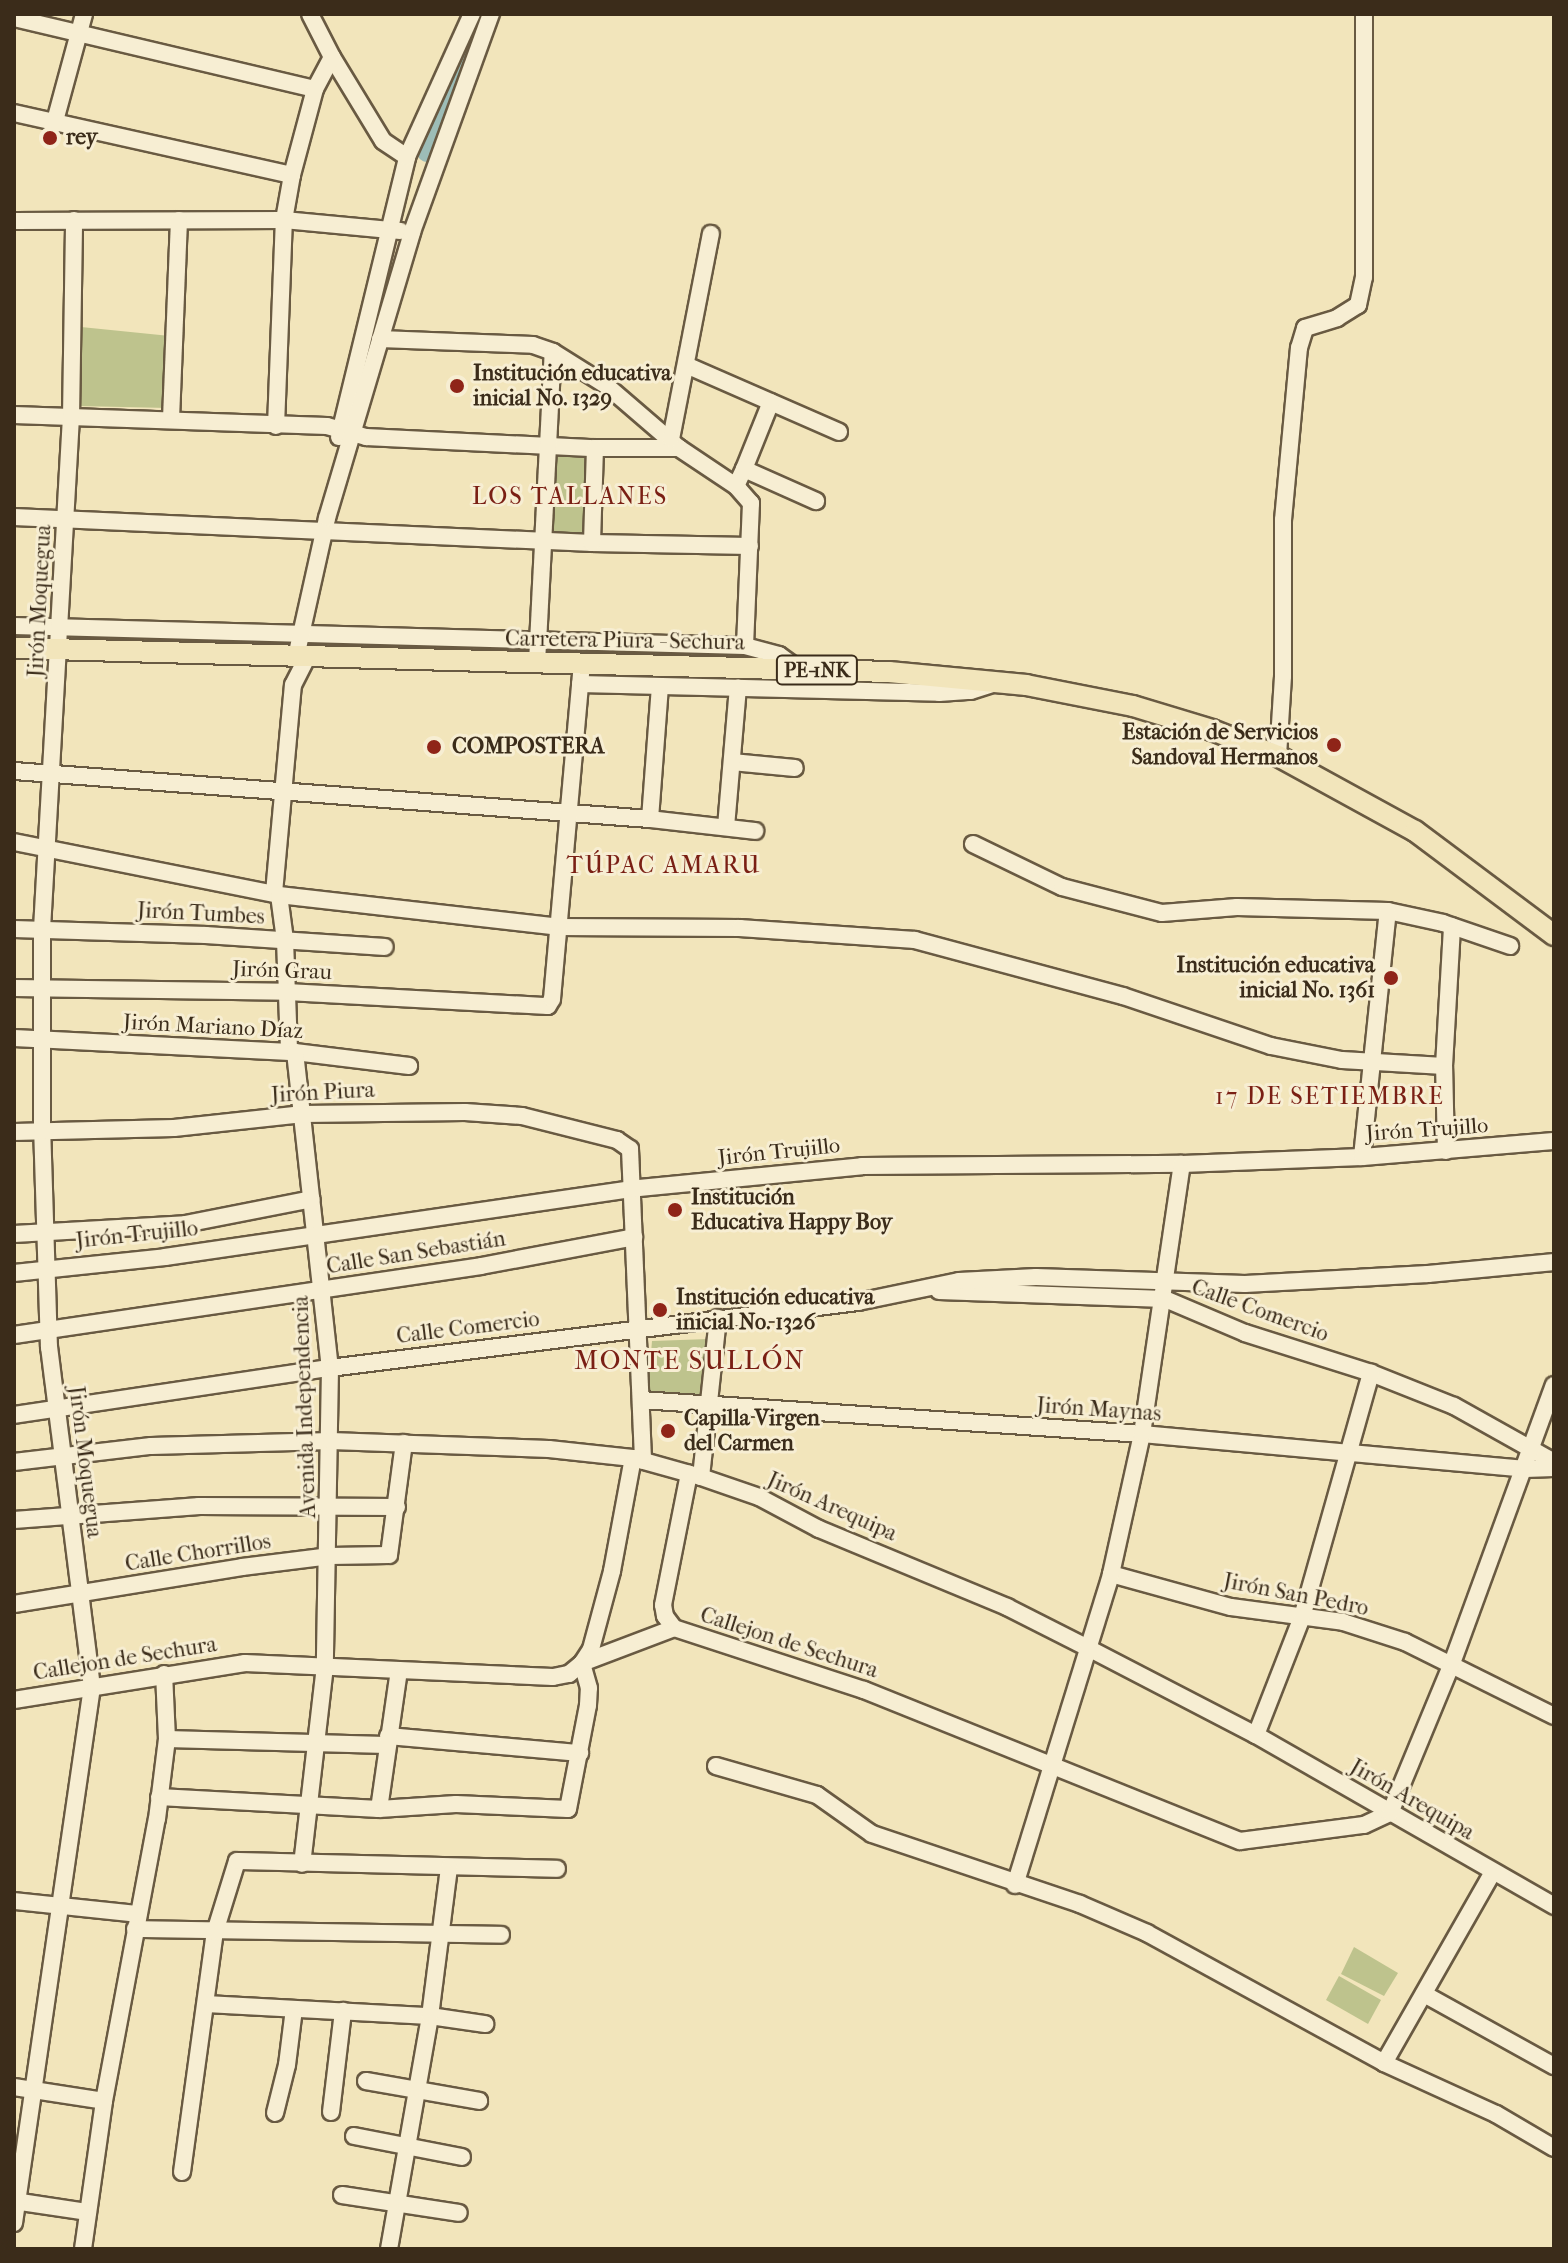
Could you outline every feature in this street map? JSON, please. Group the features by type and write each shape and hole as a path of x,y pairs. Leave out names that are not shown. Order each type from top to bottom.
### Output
{"main road":[{"name":"Carretera Piura - Sechura","path":"14,648 537,663 581,674 800,670 1004,681 1133,706 1212,730 1278,756 1415,831 1554,935"}],"street":[{"path":"55,121 84,14"},
{"path":"310,14 383,141 407,157"},
{"path":"346,432 380,339 401,231 407,157 472,14"},
{"path":"295,657 346,432 401,231 491,14"},
{"path":"1278,756 1283,676 1283,520 1299,348 1305,328 1337,318 1358,305 1364,277 1364,14"},
{"path":"14,18 315,89"},
{"path":"276,426 284,220 292,175 315,89 332,57"},
{"path":"14,113 292,175"},
{"name":"Jirón Moquegua","path":"14,2223 23,2088 62,1907 92,1687 55,1409 42,1131 42,929 62,627 71,417 74,220"},
{"path":"171,419 179,220"},
{"path":"14,221 284,220 401,231"},
{"path":"675,443 686,365 711,234"},
{"path":"380,339 533,345 553,352 607,386 675,443 736,486 751,503 745,646"},
{"path":"537,663 541,640 553,352"},
{"path":"686,365 839,432"},
{"path":"736,486 771,402"},
{"path":"14,415 327,426 346,432 595,448 675,443"},
{"path":"592,543 595,448"},
{"path":"744,469 816,501"},
{"path":"14,517 325,524 592,543 750,546"},
{"path":"14,626 745,646 779,655 800,670"},
{"name":"Avenida Independencia","path":"295,657 276,894 285,940 292,1052 303,1114 324,1290 331,1441 325,1666 319,1743 302,1864"},
{"path":"558,927 581,674 660,687 939,693 971,691 1004,681"},
{"path":"650,819 660,687"},
{"path":"726,827 738,688"},
{"path":"732,762 795,768"},
{"path":"14,771 282,794 568,812 755,831"},
{"path":"14,842 276,894 558,927 740,928 915,940 1123,996 1271,1046 1371,1063 1444,1066"},
{"path":"973,844 1062,887 1162,913 1219,907 1388,911 1452,926 1510,946"},
{"path":"1362,1157 1388,911"},
{"path":"1446,1151 1444,1066 1452,926"},
{"name":"Jirón Grau","path":"14,988 287,992 548,1006 552,999 558,927"},
{"name":"Jirón Tumbes","path":"14,929 385,947"},
{"name":"Jirón Mariano Díaz","path":"14,1038 292,1052 409,1066"},
{"name":"Jirón Piura","path":"14,1132 174,1128 303,1114 465,1112 522,1116 606,1136 630,1149 629,1189"},
{"name":"Jirón Trujillo","path":"14,1273 165,1257 629,1189 926,1163 1182,1164 1362,1157 1554,1141"},
{"path":"1015,1885 1111,1574 1142,1434 1165,1299 1182,1164"},
{"path":"159,1797 310,1807 379,1809 456,1804 568,1809 589,1688 582,1663 591,1649 638,1459 641,1400 639,1330 629,1189"},
{"path":"14,1234 185,1224 312,1199"},
{"name":"Calle San Sebastián","path":"14,1335 324,1290 634,1237"},
{"name":"Calle Comercio","path":"14,1415 330,1368 929,1290 959,1281 996,1278 1245,1284 1428,1274 1554,1262"},
{"name":"Calle Comercio","path":"929,1290 1165,1299 1245,1333 1371,1373 1454,1406 1554,1462"},
{"path":"674,1628 665,1616 663,1605 711,1407 718,1318"},
{"path":"1256,1735 1302,1617 1371,1373"},
{"path":"1390,1813 1451,1666 1554,1385"},
{"name":"Jirón Maynas","path":"641,1400 1142,1434 1525,1469 1554,1468"},
{"name":"Jirón Arequipa","path":"14,1462 151,1446 331,1441 549,1449 638,1459 695,1475 759,1497 819,1529 1007,1607 1256,1735 1554,1906"},
{"path":"14,1520 69,1513 199,1506 397,1507 404,1443"},
{"name":"Calle Chorrillos","path":"14,1604 330,1556 389,1555 397,1507"},
{"name":"Jirón San Pedro","path":"1111,1574 1231,1607 1343,1622 1405,1642 1554,1716"},
{"name":"Callejon de Sechura","path":"14,1700 245,1663 553,1677 569,1674 582,1663 674,1628 864,1690 1240,1841 1364,1825 1390,1813"},
{"path":"379,1809 399,1670"},
{"path":"83,2249 104,2101 159,1797 167,1739 164,1674"},
{"path":"167,1739 319,1743 387,1740 580,1753"},
{"path":"716,1766 817,1795 872,1834 1015,1885 1080,1904 1147,1933 1384,2063 1496,2114 1554,2148"},
{"path":"182,2172 215,1932 237,1861 557,1869"},
{"path":"389,2249 430,2016 449,1867"},
{"path":"1384,2063 1493,1872"},
{"path":"14,1901 215,1932 501,1935"},
{"path":"1424,1994 1554,2066"},
{"path":"206,2004 430,2016 485,2024"},
{"path":"275,2113 287,2065 294,2009"},
{"path":"331,2112 343,2011"},
{"path":"366,2081 479,2101"},
{"path":"23,2088 104,2101"},
{"path":"354,2136 462,2157"},
{"path":"342,2195 399,2201 459,2213"},
{"path":"15,2201 88,2212"}],"green space":[{"path":"81,327 170,336 168,408 77,406"},
{"path":"550,453 591,454 588,535 547,535"},
{"path":"709,1339 705,1398 652,1394 648,1389 652,1341"},
{"path":"1354,1947 1398,1973 1384,1996 1341,1974"},
{"path":"1339,1976 1381,2000 1368,2024 1326,2000"}],"waterway":[{"path":"427,152 483,14"}],"place":[{"name":"rey","path":"50,138"},
{"name":"Institución educativa inicial No. 1329","path":"457,386"},
{"name":"Estación de Servicios Sandoval Hermanos","path":"1334,745"},
{"name":"COMPOSTERA","path":"434,747"},
{"name":"Institución educativa inicial No. 1361","path":"1391,978"},
{"name":"Institución Educativa Happy Boy","path":"675,1210"},
{"name":"Institución educativa inicial No. 1326","path":"660,1310"},
{"name":"Capilla Virgen del Carmen","path":"668,1431"}],"district":[{"name":"LOS TALLANES","path":"570,497"},
{"name":"TÚPAC AMARU","path":"664,866"},
{"name":"17 DE SETIEMBRE","path":"1330,1097"},
{"name":"MONTE SULLÓN","path":"690,1361"}]}
